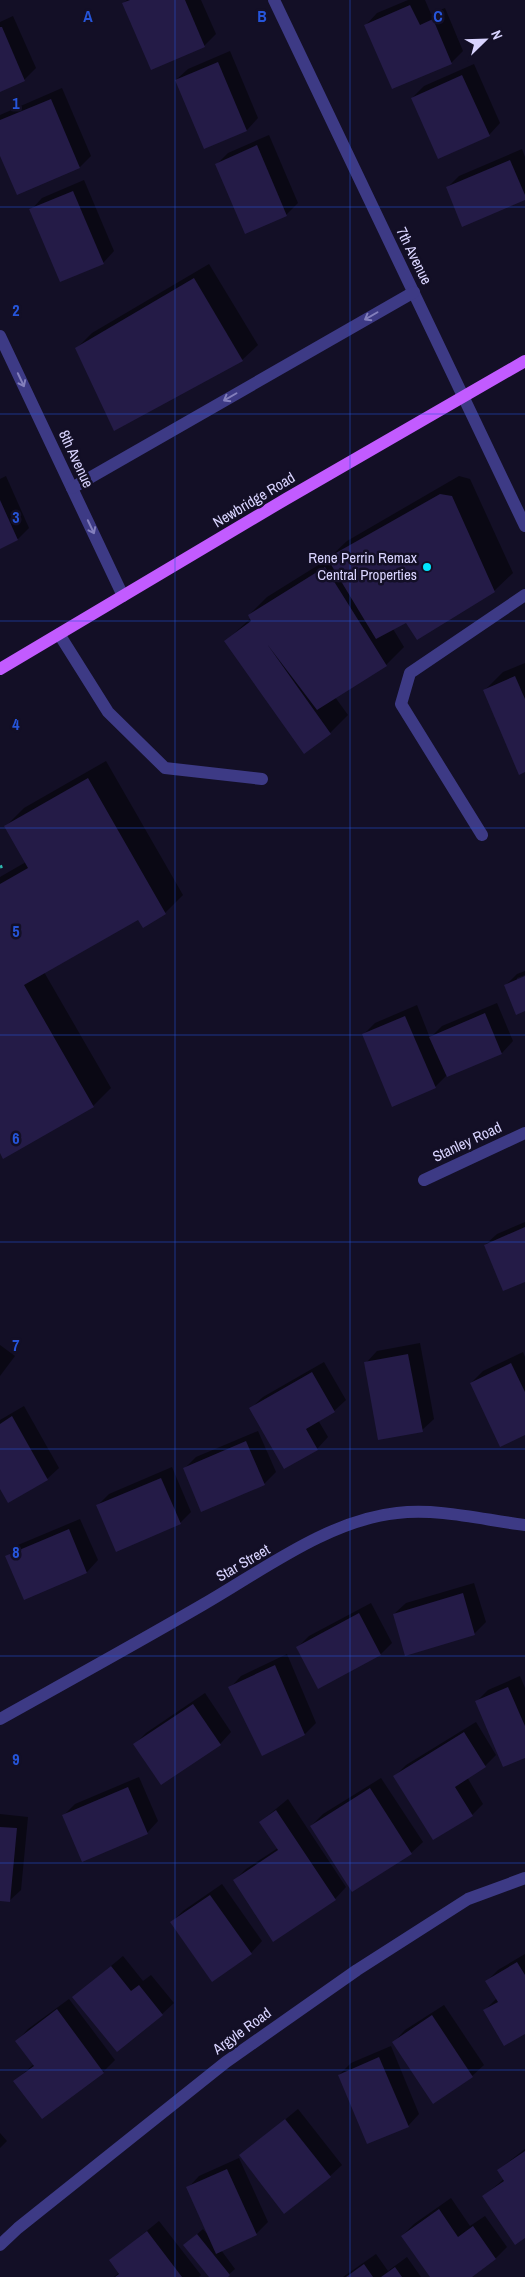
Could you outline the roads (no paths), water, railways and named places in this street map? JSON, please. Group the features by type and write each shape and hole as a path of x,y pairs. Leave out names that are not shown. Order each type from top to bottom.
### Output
{"main road":[{"name":"Newbridge Road","path":"0,669 525,361"}],"street":[{"name":"7th Avenue","path":"274,0 525,526"},
{"path":"72,488 414,292"},
{"name":"8th Avenue","path":"0,336 124,596"},
{"path":"482,835 400,704 410,673 525,595"},
{"path":"59,634 108,712 165,768 262,778"},
{"name":"Stanley Road","path":"424,1180 525,1132"},
{"name":"Star Street","path":"0,1719 320,1537 360,1520 398,1513 431,1512 525,1525"},
{"name":"Argyle Road","path":"0,2245 18,2228 226,2062 357,1970 468,1899 525,1878"}],"place":[{"name":"Rene Perrin Remax Central Properties","path":"427,567"}]}
